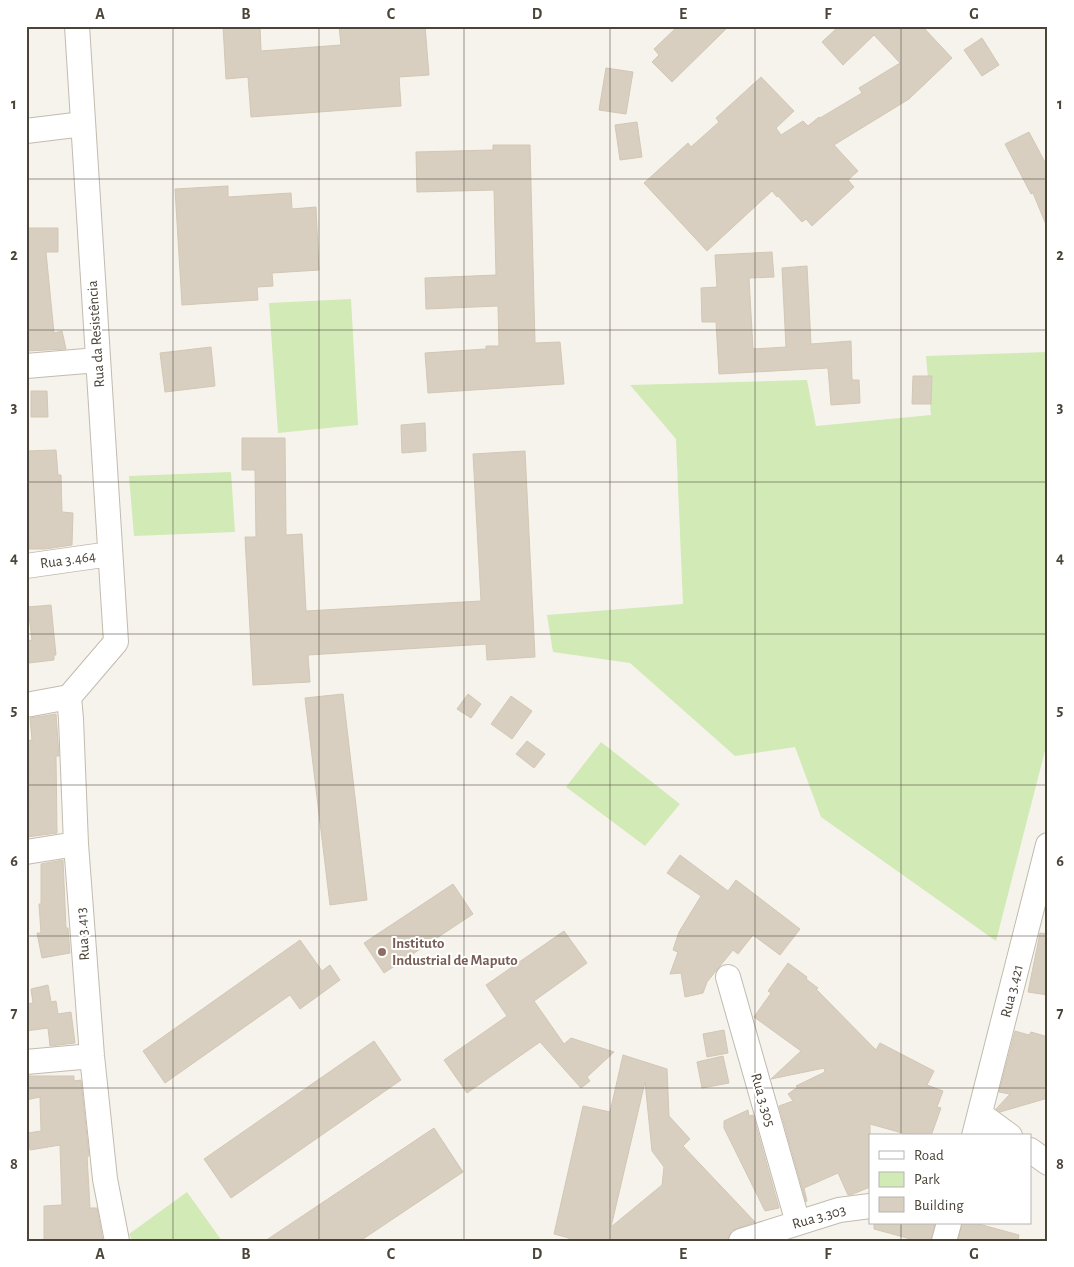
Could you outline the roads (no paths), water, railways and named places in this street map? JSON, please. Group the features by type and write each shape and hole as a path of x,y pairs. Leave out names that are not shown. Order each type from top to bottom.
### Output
{"street":[{"name":"Rua da Resistência","path":"69,697 116,642 77,26"},
{"path":"26,131 82,124"},
{"path":"26,366 98,360"},
{"name":"Rua 3.464","path":"26,566 110,554"},
{"path":"26,705 69,697"},
{"name":"Rua 3.413","path":"69,697 76,844 92,1056 105,1178 118,1241"},
{"path":"26,852 76,844"},
{"name":"Rua 3.421","path":"977,1125 1046,858"},
{"name":"Rua 3.305","path":"728,977 798,1223"},
{"path":"26,1062 92,1056"},
{"path":"977,1125 1004,1134"},
{"path":"1032,1151 1048,1163"},
{"name":"Rua 3.303","path":"741,1241 839,1210 869,1206"},
{"path":"944,1241 948,1224"}],"place":[{"name":"Instituto Industrial de Maputo","path":"382,952"}]}
